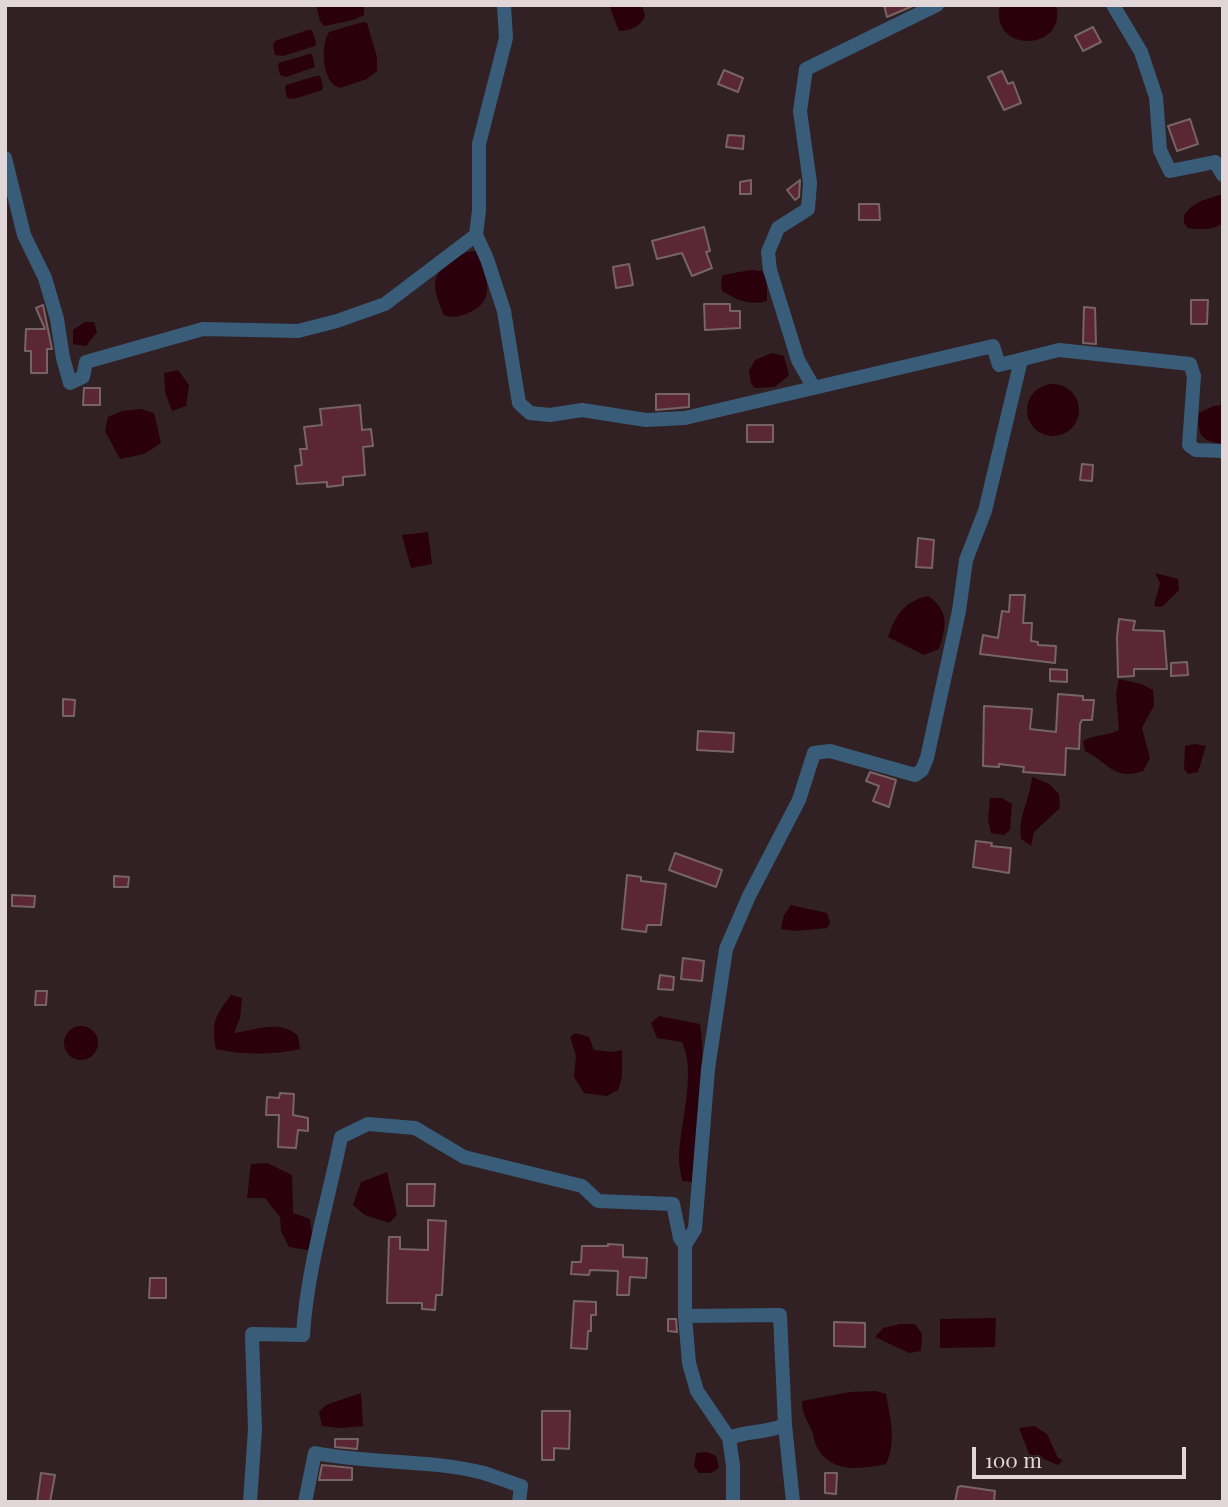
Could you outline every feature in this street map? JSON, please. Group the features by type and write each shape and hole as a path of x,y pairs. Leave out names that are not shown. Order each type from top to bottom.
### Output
{"street":[{"path":"504,5 506,38 479,144 479,210 476,235 487,259 503,311 519,403 530,413 550,415 582,410 646,420 685,418 993,346 999,365 1059,350 1190,364 1194,376 1189,445 1196,450 1223,451"},
{"path":"814,388 798,360 770,270 768,252 778,228 808,209 810,183 800,111 806,69 937,5"},
{"path":"1113,5 1142,52 1156,97 1160,149 1170,171 1215,162 1223,175"},
{"path":"5,158 24,236 45,278 70,383 83,377 86,362 202,329 298,331 385,304 476,235"},
{"path":"733,1502 733,1465 729,1438 697,1391 689,1363 685,1316 685,1245 695,1229 708,1069 726,949 749,896 799,800 814,752 830,751 915,775 922,770 927,758 959,611 966,560 985,511 1021,359"},
{"path":"250,1502 255,1429 252,1334 303,1335 305,1298 330,1197 341,1137 368,1124 415,1128 464,1157 582,1186 598,1201 673,1204 680,1238 685,1245"},
{"path":"685,1316 780,1315 785,1425 793,1502"},
{"path":"729,1438 743,1433 766,1433 785,1425"},
{"path":"305,1502 315,1453 483,1473 521,1486 519,1502"}],"shaded area":[{"path":"316,5 364,5 364,15 324,26"},
{"path":"609,5 642,5 645,16 641,23 631,29 619,31"},
{"path":"1000,5 1056,5 1057,21 1051,32 1041,39 1016,39 1006,32 1000,21"},
{"path":"367,23 377,57 377,71 367,79 340,88 334,85 326,72 326,38 329,32"},
{"path":"312,30 315,46 283,56 275,55 275,41"},
{"path":"312,54 315,67 286,77 280,75 279,63"},
{"path":"320,76 322,90 294,99 287,98 286,85"},
{"path":"1219,195 1223,196 1223,223 1206,229 1188,228 1184,223 1184,215 1190,208"},
{"path":"477,251 486,278 486,295 483,302 463,315 444,315 435,285 439,273 460,255"},
{"path":"751,270 762,271 767,278 767,301 743,301 722,291 723,275"},
{"path":"85,322 94,322 97,332 86,346 73,344 73,330"},
{"path":"772,353 784,356 789,375 775,387 755,388 751,383 749,371 755,360"},
{"path":"178,370 189,385 186,406 172,411 165,392 164,373"},
{"path":"1053,384 1063,386 1071,392 1077,400 1077,420 1071,428 1063,434 1053,436 1043,434 1035,428 1029,420 1027,410 1029,400 1035,392 1043,386"},
{"path":"1223,405 1223,444 1202,436 1199,413 1213,406"},
{"path":"141,409 154,413 161,443 144,454 120,459 105,431 108,417 122,411"},
{"path":"428,532 432,564 411,568 402,535"},
{"path":"1155,573 1178,579 1179,590 1162,607 1154,606 1160,583"},
{"path":"928,596 940,607 944,626 939,649 924,655 888,637 902,610 913,601"},
{"path":"1119,679 1153,690 1154,705 1142,728 1150,758 1143,771 1133,774 1112,769 1085,751 1083,741 1119,730 1116,693"},
{"path":"1185,746 1206,746 1198,772 1188,774 1184,769"},
{"path":"1032,777 1049,784 1059,794 1060,808 1034,832 1031,846 1021,839 1021,830"},
{"path":"990,798 1002,798 1012,804 1010,830 1004,835 991,833 988,820"},
{"path":"791,905 827,913 830,923 827,928 796,931 781,929 784,915"},
{"path":"231,995 242,998 240,1018 234,1033 267,1027 284,1028 298,1036 300,1049 258,1054 216,1049 216,1020"},
{"path":"659,1016 700,1024 702,1083 692,1182 682,1181 679,1162 688,1084 686,1055 682,1042 657,1038 651,1023"},
{"path":"81,1026 93,1031 98,1043 93,1055 81,1060 69,1055 64,1043 69,1031"},
{"path":"575,1033 589,1037 594,1050 622,1050 622,1077 618,1090 607,1096 584,1093 574,1077 576,1056 570,1037"},
{"path":"267,1163 292,1175 293,1213 310,1219 312,1235 308,1250 289,1247 281,1231 280,1217 265,1198 247,1198 251,1164"},
{"path":"387,1172 397,1215 389,1223 365,1215 353,1205 361,1182"},
{"path":"996,1318 995,1347 940,1348 940,1319"},
{"path":"915,1324 922,1334 921,1351 909,1353 875,1337 883,1328"},
{"path":"876,1391 886,1394 891,1420 891,1447 886,1464 848,1468 830,1462 816,1445 802,1401 850,1392"},
{"path":"361,1393 363,1426 322,1426 319,1412 326,1405"},
{"path":"1034,1426 1047,1434 1058,1458 1063,1460 1058,1465 1040,1457 1030,1456 1019,1428"},
{"path":"707,1452 716,1456 719,1468 711,1473 699,1473 694,1466 696,1453"}],"building":[{"path":"884,5 915,5 887,17"},
{"path":"1093,27 1101,42 1083,51 1075,36"},
{"path":"724,70 743,78 738,92 718,84"},
{"path":"1002,71 1008,84 1013,82 1021,103 1004,110 988,77"},
{"path":"1190,119 1198,144 1177,151 1168,126"},
{"path":"728,135 744,136 743,149 726,147"},
{"path":"751,180 751,194 740,194 740,182"},
{"path":"800,180 799,197 795,200 787,190"},
{"path":"859,204 879,204 880,220 859,220"},
{"path":"704,227 710,251 706,252 712,268 692,276 682,253 657,259 652,241"},
{"path":"629,264 633,285 616,288 613,267"},
{"path":"1191,300 1208,300 1207,324 1191,324"},
{"path":"704,304 730,304 730,311 740,311 740,328 705,330"},
{"path":"43,305 52,349 47,349 47,373 31,373 31,351 25,351 26,329 45,329 36,308"},
{"path":"1084,307 1095,308 1096,344 1083,343"},
{"path":"84,388 100,388 100,405 83,405"},
{"path":"656,394 689,394 689,407 656,410"},
{"path":"360,405 362,430 371,429 373,446 363,447 365,475 343,477 343,485 327,487 327,482 297,484 295,466 302,465 300,449 307,449 304,427 322,425 320,409"},
{"path":"747,425 773,425 773,442 747,442"},
{"path":"1082,464 1093,465 1092,481 1080,480"},
{"path":"918,538 934,540 932,568 916,567"},
{"path":"1010,595 1025,595 1023,623 1032,623 1031,641 1038,642 1038,645 1056,646 1055,663 980,654 983,635 998,638 1002,611 1009,612"},
{"path":"1119,619 1135,621 1133,630 1164,631 1167,669 1134,669 1134,676 1118,677"},
{"path":"1187,662 1188,675 1171,676 1171,663"},
{"path":"1050,669 1067,670 1067,682 1050,681"},
{"path":"1058,694 1083,696 1083,700 1094,700 1092,720 1082,720 1080,724 1079,749 1066,748 1065,775 1023,772 1024,767 999,764 999,767 983,766 984,706 1032,709 1030,729 1056,732"},
{"path":"63,699 75,700 74,716 63,716"},
{"path":"698,731 734,733 733,752 697,750"},
{"path":"870,772 896,780 889,807 873,801 879,786 866,781"},
{"path":"976,841 1011,848 1009,873 973,867"},
{"path":"675,853 722,870 716,887 669,870"},
{"path":"627,875 641,877 641,881 666,884 661,925 647,925 646,932 622,929"},
{"path":"114,876 129,877 128,887 114,887"},
{"path":"12,895 35,896 34,907 12,906"},
{"path":"683,958 704,961 702,981 681,979"},
{"path":"660,975 674,977 673,990 658,989"},
{"path":"36,991 47,991 46,1005 35,1005"},
{"path":"280,1093 294,1094 293,1115 308,1118 308,1131 298,1130 296,1148 278,1147 279,1115 266,1115 267,1097 279,1098"},
{"path":"407,1184 435,1184 434,1206 407,1206"},
{"path":"428,1220 446,1221 442,1295 436,1295 435,1310 422,1309 422,1303 387,1303 389,1237 400,1237 400,1249 428,1250"},
{"path":"623,1245 623,1257 647,1258 646,1278 630,1277 629,1295 617,1295 618,1271 590,1270 589,1275 571,1274 572,1262 581,1262 582,1246"},
{"path":"150,1278 166,1278 166,1298 149,1298"},
{"path":"574,1301 596,1302 596,1315 591,1315 587,1349 571,1348"},
{"path":"668,1319 676,1319 677,1332 668,1331"},
{"path":"834,1322 865,1323 865,1347 834,1346"},
{"path":"542,1411 570,1411 569,1449 554,1448 554,1460 542,1460"},
{"path":"335,1439 358,1439 357,1449 335,1447"},
{"path":"322,1465 352,1468 352,1480 319,1480"},
{"path":"41,1473 55,1475 50,1502 37,1502"},
{"path":"825,1473 837,1473 836,1494 825,1493"},
{"path":"958,1487 995,1491 994,1502 955,1502"}]}
